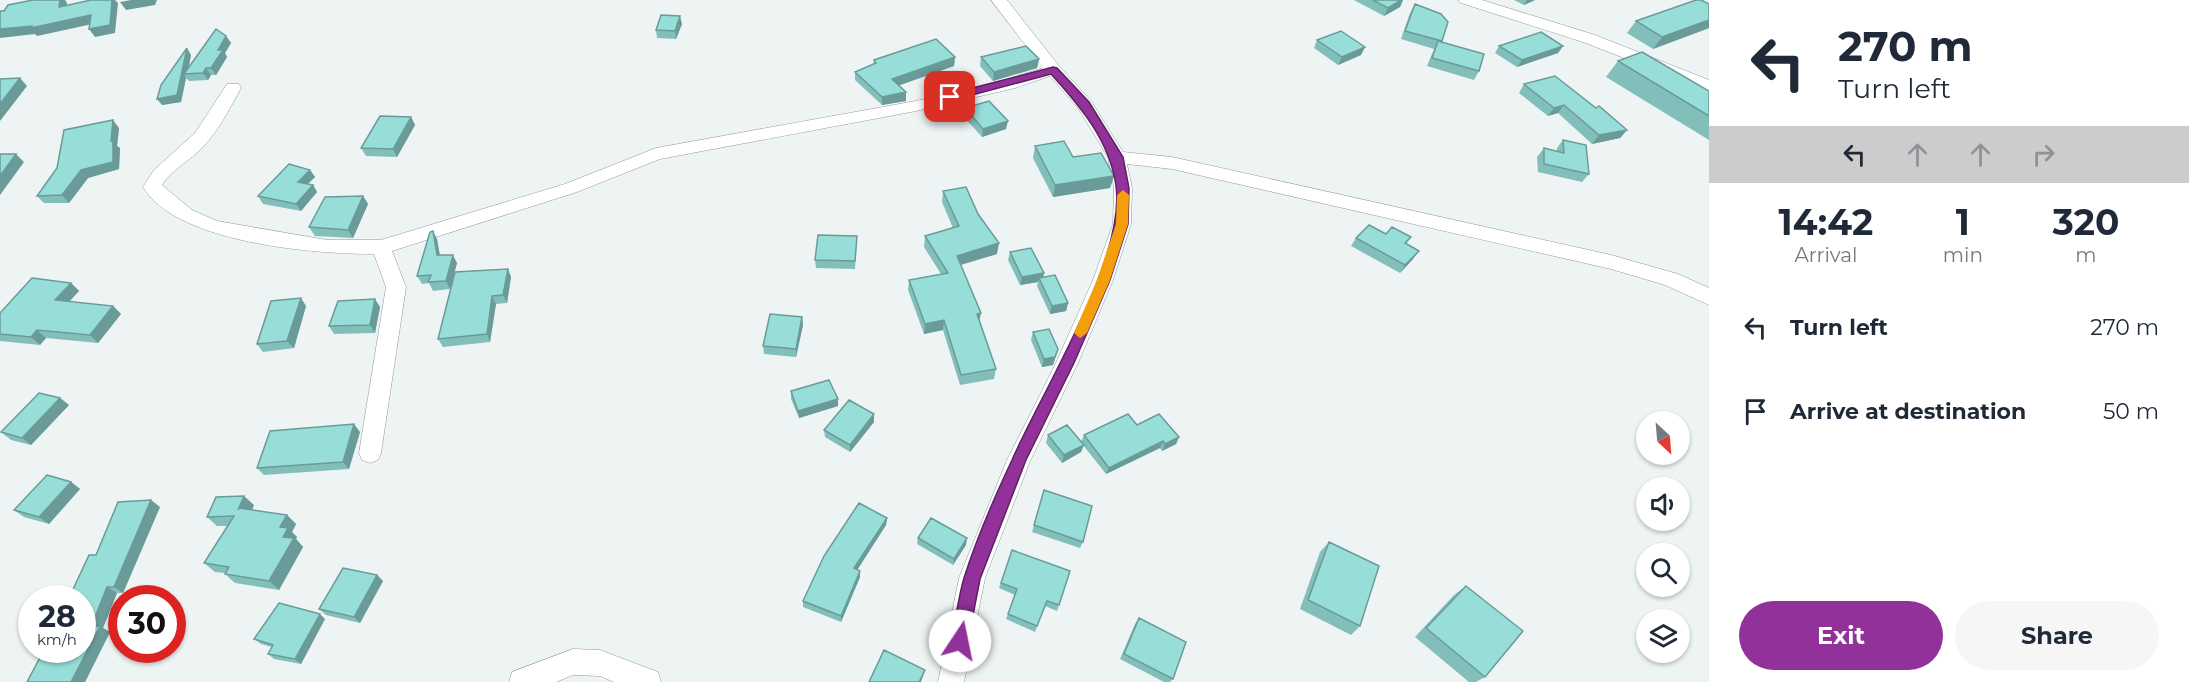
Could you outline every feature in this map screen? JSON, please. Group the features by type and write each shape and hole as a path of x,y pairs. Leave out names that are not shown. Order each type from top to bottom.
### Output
{"street":[{"path":"951,682 972,579 1019,460 1067,363 1103,280 1122,224 1123,188 1117,157 1085,105 1053,70 999,0"},
{"path":"1466,0 1548,23 1652,60 1709,86"},
{"path":"233,88 205,133 157,177 152,187 157,193 185,215 214,227 327,247 381,247 571,188 656,154 916,106 1009,84 1053,70"},
{"path":"1117,157 1172,163 1600,260 1671,279 1709,297"},
{"path":"370,453 396,287 381,247"},
{"path":"522,682 573,662 600,663 648,682"}],"building":[{"path":"33,0 60,0 59,7 91,0 112,0 110,25 89,29 91,15 31,28 32,26 0,29 0,11 4,11 8,5"},
{"path":"1373,0 1401,0 1388,8"},
{"path":"1696,0 1709,4 1709,20 1662,37 1636,21"},
{"path":"1415,4 1441,14 1448,22 1442,41 1405,31"},
{"path":"661,15 680,16 675,31 656,30"},
{"path":"216,29 226,36 218,50 223,50 211,68 206,68 203,73 184,74"},
{"path":"1341,31 1365,47 1342,57 1317,40"},
{"path":"1541,32 1563,46 1522,60 1499,46"},
{"path":"936,39 955,57 892,79 906,92 882,97 855,72 876,63 874,60"},
{"path":"1438,41 1484,54 1479,71 1432,58"},
{"path":"1026,46 1039,59 994,72 981,57"},
{"path":"187,48 177,95 157,99 161,85"},
{"path":"1642,52 1709,91 1709,116 1618,61"},
{"path":"1555,76 1596,108 1599,106 1627,130 1599,135 1564,105 1554,108 1524,84"},
{"path":"20,78 0,104 0,79"},
{"path":"989,101 1008,121 983,129 965,108"},
{"path":"380,116 411,117 393,149 361,148"},
{"path":"113,120 111,141 113,141 113,162 81,170 62,195 37,196 57,168 64,130"},
{"path":"1563,140 1586,145 1589,174 1544,164 1544,148 1564,153"},
{"path":"1064,141 1073,157 1101,153 1114,176 1055,185 1035,146"},
{"path":"0,154 16,154 0,176"},
{"path":"289,164 310,170 298,182 313,185 296,204 258,196"},
{"path":"966,187 978,214 999,243 957,256 981,313 977,314 996,369 961,375 944,320 925,324 909,280 948,273 925,236 959,226 943,191"},
{"path":"363,196 348,230 309,227 325,197"},
{"path":"1369,225 1386,234 1392,227 1411,237 1405,243 1419,251 1405,265 1356,238"},
{"path":"433,231 437,255 453,255 446,281 428,282 431,275 417,276 430,232"},
{"path":"818,235 857,236 855,261 815,260"},
{"path":"1031,248 1044,273 1022,277 1010,252"},
{"path":"508,269 503,295 492,296 487,334 438,339 455,272"},
{"path":"1055,275 1068,303 1052,306 1039,278"},
{"path":"32,278 71,283 55,300 113,306 90,335 37,330 31,337 0,334 0,313"},
{"path":"301,298 287,341 257,344 271,301"},
{"path":"375,299 370,325 329,326 338,301"},
{"path":"770,314 802,317 796,349 763,346"},
{"path":"1049,329 1058,349 1055,357 1044,359 1033,332"},
{"path":"829,380 838,399 798,411 791,391"},
{"path":"39,393 60,398 22,438 1,432"},
{"path":"849,400 874,414 850,445 824,430"},
{"path":"1128,414 1137,425 1159,414 1179,437 1165,444 1163,441 1109,468 1084,435"},
{"path":"354,424 343,462 257,468 270,431"},
{"path":"1067,425 1084,445 1064,455 1048,435"},
{"path":"47,475 71,482 39,517 14,510"},
{"path":"1044,490 1092,506 1083,542 1034,525"},
{"path":"244,496 238,510 239,508 287,515 280,527 288,528 283,537 294,538 269,581 225,574 229,567 204,563 234,516 207,517 216,497"},
{"path":"151,500 115,585 108,585 96,614 96,585 75,585 89,555 96,555 118,502"},
{"path":"859,503 887,518 854,568 860,571 841,616 803,601 824,556"},
{"path":"931,518 967,538 954,559 918,538"},
{"path":"1329,542 1379,566 1360,626 1308,600"},
{"path":"1012,550 1070,571 1059,605 1047,601 1037,626 1008,614 1017,589 1001,583"},
{"path":"343,568 377,575 354,617 319,609"},
{"path":"1466,586 1523,631 1485,677 1426,628"},
{"path":"279,603 320,614 295,659 268,654 273,645 254,639"},
{"path":"1139,618 1186,642 1173,679 1124,654"},
{"path":"884,650 925,670 919,682 869,682"},
{"path":"37,663 81,663 71,682 27,682"}],"slow traffic":[{"path":"1080,333 1103,280 1122,224 1123,195"}],"route":[{"path":"950,97 1009,84 1053,70 1085,105 1117,157 1123,188 1122,224 1103,280 1067,363 1019,460 972,579 960,641"}]}
